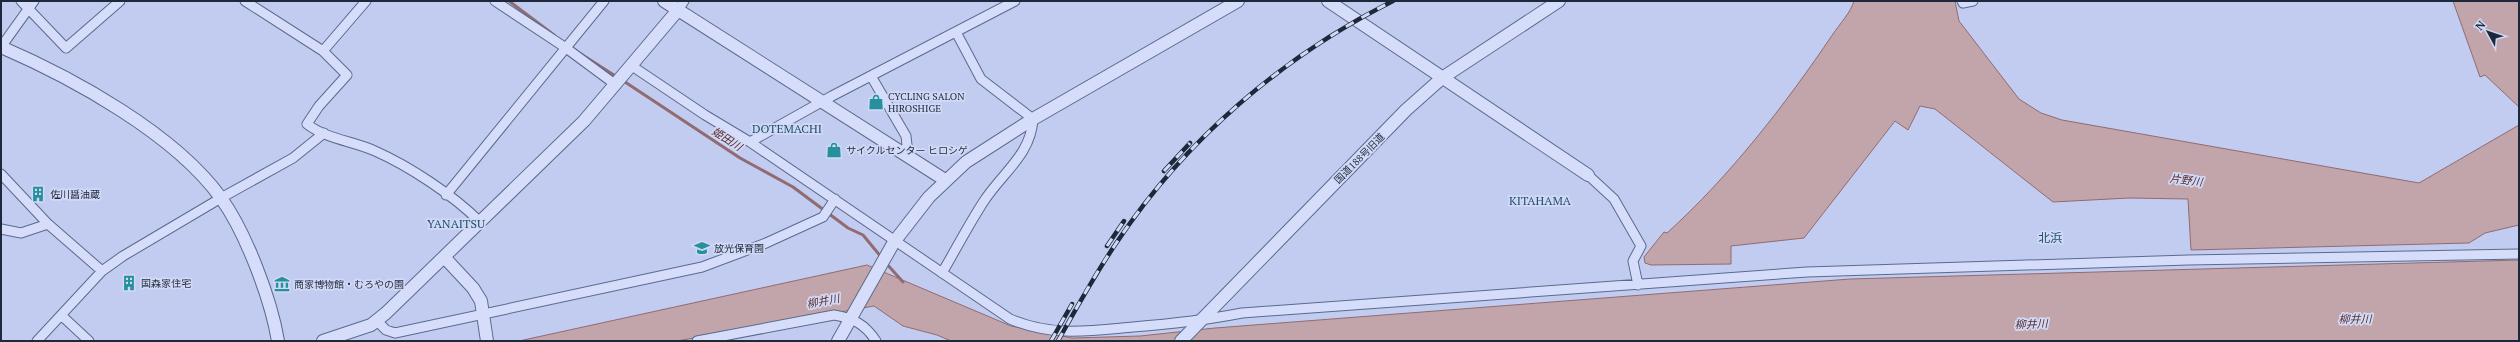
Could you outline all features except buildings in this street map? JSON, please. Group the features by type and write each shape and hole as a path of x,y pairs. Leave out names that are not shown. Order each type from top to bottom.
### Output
{"street":[{"path":"20,1 28,11 66,48 72,46 120,1"},
{"path":"34,1 1,47 28,58 125,114 183,159 221,198 239,229 254,264 278,341"},
{"path":"245,1 323,51 347,74 319,106 307,124 317,132 324,133 374,151 422,178 479,221"},
{"path":"323,51 366,1"},
{"path":"495,1 619,82"},
{"path":"446,195 604,1"},
{"path":"664,1 681,5 823,101 945,180"},
{"path":"750,142 823,101 1015,1"},
{"path":"838,341 894,242 929,197 945,180 987,146 1238,1"},
{"path":"1328,1 1588,175 1614,199 1641,246 1633,261 1638,285"},
{"name":"国道188号旧道","path":"1181,341 1406,110 1442,78 1559,1"},
{"path":"1962,1 1963,3 1974,1"},
{"path":"323,341 355,332 377,321 584,121 619,82 681,5"},
{"path":"956,32 981,79 1033,119"},
{"path":"632,66 705,115 750,142 894,242 1010,319 1024,325 1074,333 1197,325 1242,313 1807,272 2188,260 2519,254"},
{"path":"871,76 906,136 907,145 904,154"},
{"path":"942,273 985,200 1016,162 1032,135 1033,119"},
{"path":"38,341 102,271 123,256 221,198 293,158 324,133"},
{"path":"1,174 48,224 102,271"},
{"path":"377,321 386,330 395,333 702,267 766,243 823,217 834,201"},
{"path":"1,229 21,233 48,224"},
{"path":"444,257 473,288 481,300 486,336"},
{"path":"697,341 834,315 854,314"},
{"path":"854,314 876,341"},
{"path":"61,315 89,341"}],"water":[{"name":"片野川","path":"1854,1 1955,1 1959,21 2019,99 2041,113 2062,120 2419,183 2519,125 2519,225 2485,233 2469,243 2191,250 2188,199 2129,198 2053,202 1935,109 1920,106 1908,130 1895,121 1804,238 1731,246 1731,264 1651,265 1645,263 1644,257 1664,232 1667,233 1713,188 1756,139 1815,61 1848,14"},
{"path":"2453,1 2519,1 2519,107 2485,75 2480,77"},
{"name":"柳井川","path":"2519,260 2519,341 951,341 937,335 903,326 874,306 677,341 519,341 867,265 1011,326 1072,338 1140,336 1215,328 1850,279"}],"waterway":[{"name":"姫田川","path":"509,1 554,35"},
{"name":"姫田川","path":"581,54 617,77"},
{"name":"姫田川","path":"622,80 740,158 793,187 848,228 863,235 882,258"},
{"name":"姫田川","path":"885,262 903,282"}],"railway":[{"path":"1058,341 1079,303 1117,242 1173,169 1205,135 1239,104 1275,75 1352,23 1393,1"},
{"path":"1164,171 1190,143"},
{"path":"1107,246 1124,221"},
{"path":"1051,341 1072,304"}],"place":[{"name":"CYCLING SALON HIROSHIGE","path":"876,102"},
{"name":"サイクルセンター ヒロシゲ","path":"834,150"},
{"name":"佐川醤油蔵","path":"38,194"},
{"name":"放光保育園","path":"702,248"},
{"name":"国森家住宅","path":"129,283"},
{"name":"商家博物館・むろやの園","path":"282,284"}],"district":[{"name":"DOTEMACHI","path":"787,129"},
{"name":"KITAHAMA","path":"1540,201"},
{"name":"YANAITSU","path":"456,224"},
{"name":"北浜","path":"2050,238"}]}
